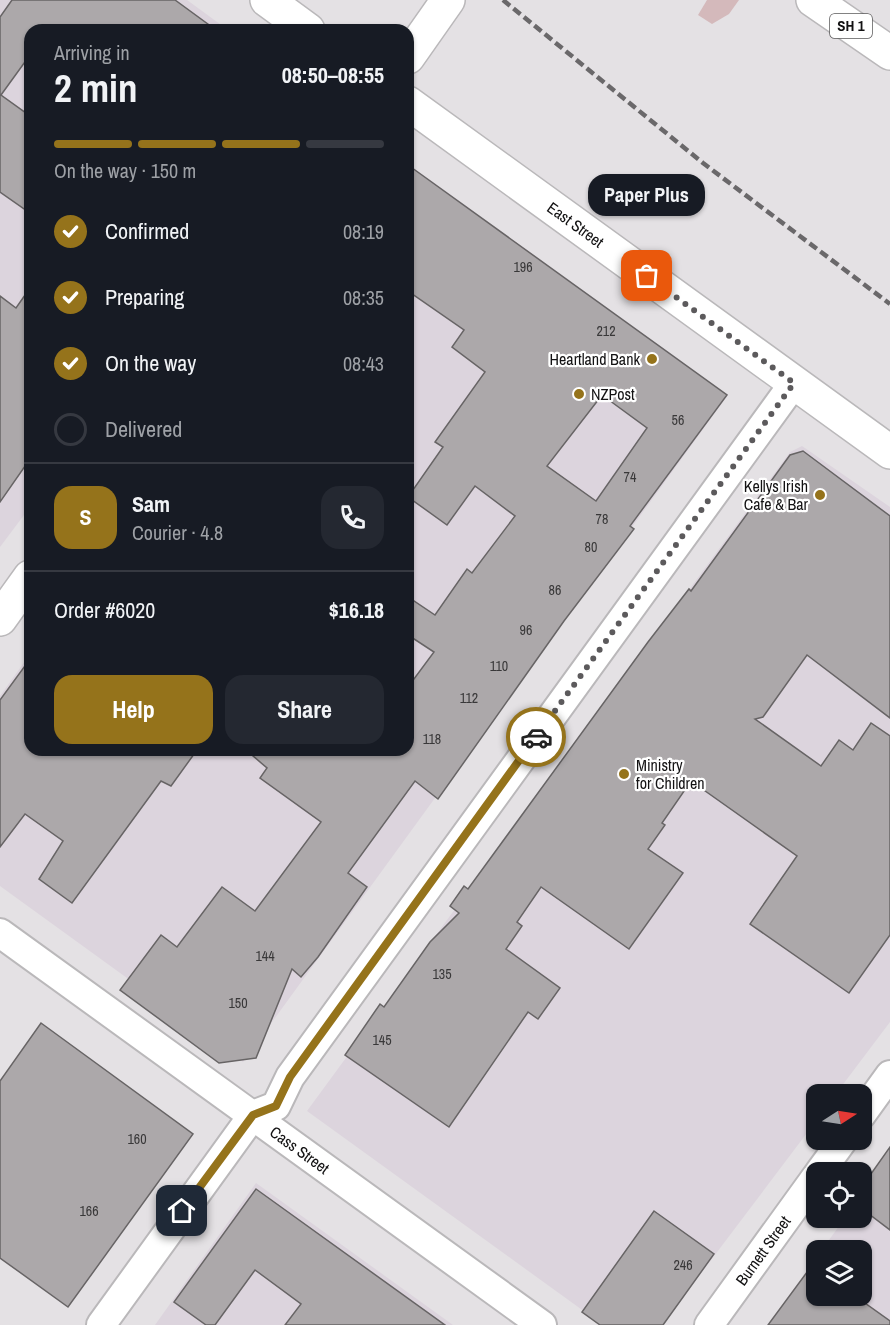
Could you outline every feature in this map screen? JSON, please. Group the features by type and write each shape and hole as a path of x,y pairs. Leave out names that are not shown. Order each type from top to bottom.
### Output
{"main road":[{"path":"267,0 300,24"},
{"path":"414,48 448,0"},
{"name":"SH 1","path":"813,0 890,53"},
{"name":"East Street","path":"414,107 890,452"},
{"path":"0,619 24,585"}],"street":[{"path":"101,1325 253,1115 276,1106 290,1077 794,383"},
{"name":"Cass Street","path":"0,933 542,1325"},
{"path":"872,1100 890,1075"},
{"name":"Burnett Street","path":"709,1325 806,1191"}],"shaded area":[{"path":"0,0 187,0 220,24 24,24 24,515 0,547"},
{"path":"707,0 739,0 729,14 712,24 698,15"},
{"path":"414,168 728,395 243,1062 0,886 0,696 24,662 24,756 414,756"},
{"path":"802,446 890,507 890,1022 843,1084 806,1084 806,1134 662,1325 603,1325 307,1111 790,452"},
{"path":"890,1154 890,1325 768,1325 806,1272 806,1306 872,1306 872,1240 829,1240 838,1228 872,1228 872,1179"},
{"path":"256,1183 453,1325 155,1325"}],"building":[{"path":"12,0 175,0 208,24 24,24 24,63 1,95 24,112 24,209 0,192 0,17"},
{"path":"414,169 727,395 630,526 634,529 564,621 438,799 415,781 348,873 367,887 318,957 301,977 292,969 256,1058 219,1063 120,990 161,935 177,947 222,887 255,911 321,822 260,778 267,768 253,756 414,756 414,679 434,652 414,639 414,601 435,615 467,569 472,573 515,516 475,486 447,525 414,501 414,488 443,447 435,442 485,372 452,347 464,330 414,295","holes":["602,395 647,428 596,501 547,466"]},
{"path":"0,296 16,308 24,297 24,468 0,502"},
{"path":"803,451 890,516 890,718 807,655 763,717 755,719 821,766 839,740 853,750 871,723 890,736 890,935 849,993 750,924 797,856 691,781 662,823 665,825 648,849 683,873 629,949 541,887 517,922 522,926 506,949 560,988 538,1019 528,1012 449,1127 345,1055 380,1004 384,1007 430,942 459,913 450,906 464,886 468,889 648,642 689,589 691,591 790,455"},
{"path":"24,667 24,756 193,756 171,786 161,781 72,903 39,879 63,841 25,814 0,847 0,700"},
{"path":"41,1023 193,1134 68,1307 0,1258 0,1081"},
{"path":"890,1147 890,1230 872,1216 872,1172"},
{"path":"256,1189 445,1325 285,1325 301,1304 255,1270 215,1325 206,1325 174,1302"},
{"path":"654,1211 714,1254 663,1325 600,1325 582,1312"},
{"path":"806,1274 806,1306 869,1306 890,1321 890,1325 768,1325"}],"railway":[{"path":"503,0 703,163 890,304"}],"way so far":[{"path":"536,737 794,383 647,276"}],"place":[{"name":"Paper Plus","path":"647,276"},
{"name":"Heartland Bank","path":"652,359"},
{"name":"NZPost","path":"579,394"},
{"name":"Kellys Irish Cafe & Bar","path":"820,495"},
{"name":"Ministry for Children","path":"624,774"}],"route":[{"path":"182,1211 253,1115 276,1106 290,1077 536,737"}]}
